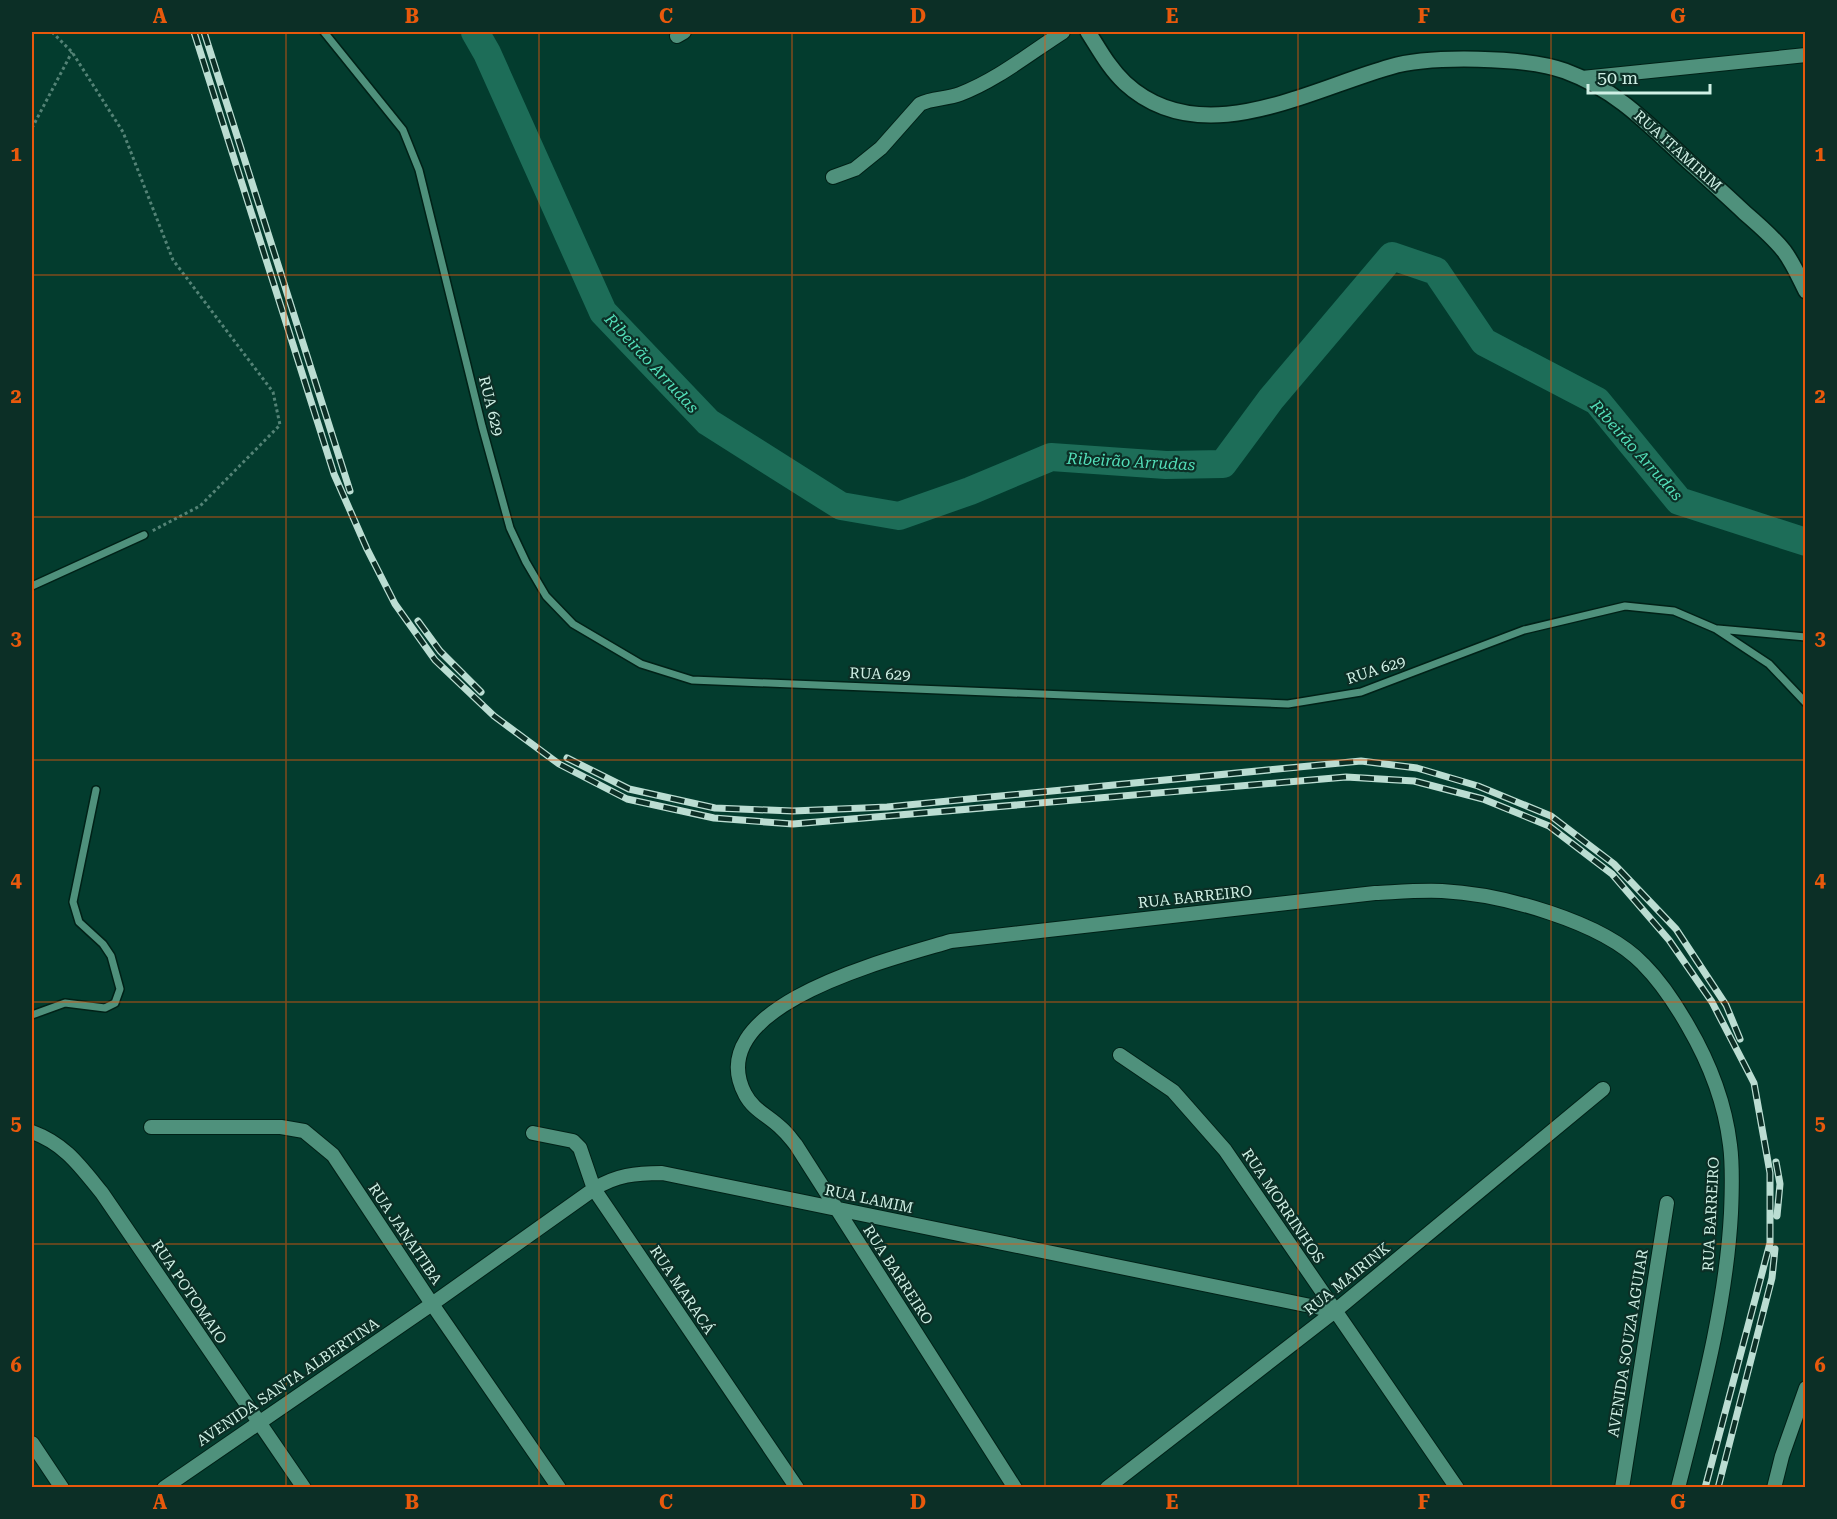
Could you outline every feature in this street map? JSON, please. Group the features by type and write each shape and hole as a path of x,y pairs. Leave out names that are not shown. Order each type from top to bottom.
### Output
{"street":[{"path":"833,177 855,169 881,148 920,104 927,100 960,94 988,81 1063,32"},
{"name":"RUA ITAMIRIM","path":"1088,32 1112,68 1126,83 1145,97 1172,110 1197,115 1231,115 1270,106 1393,66 1426,61 1505,60 1541,65 1582,78 1621,100 1771,236 1794,268 1806,291"},
{"path":"1582,78 1806,56"},
{"name":"RUA BARREIRO","path":"1015,1488 796,1145 782,1128 755,1108 745,1095 737,1067 738,1055 748,1035 776,1009 823,984 885,961 951,941 1375,893 1443,891 1496,899 1553,914 1587,926 1618,944 1643,963 1681,1014 1693,1035 1722,1101 1730,1145 1732,1185 1729,1244 1717,1330 1678,1488"},
{"name":"RUA MORRINHOS","path":"1120,1055 1173,1091 1225,1150 1457,1488"},
{"name":"RUA MAIRINK","path":"1107,1488 1335,1311 1603,1089"},
{"name":"RUA JANAITIBA","path":"151,1127 281,1127 304,1131 333,1155 559,1488"},
{"name":"RUA POTOMAIO","path":"32,1132 56,1143 68,1153 102,1193 304,1488"},
{"name":"RUA MARACÁ","path":"533,1132 573,1141 580,1148 594,1189 796,1488"},
{"name":"RUA LAMIM","path":"432,1304 607,1181 634,1173 662,1173 1335,1311"},
{"name":"AVENIDA SOUZA AGUIAR","path":"1622,1488 1667,1203"},
{"name":"AVENIDA SANTA ALBERTINA","path":"164,1488 432,1304"},
{"path":"1774,1488 1782,1456 1806,1388"},
{"path":"32,1443 62,1488"}],"lane":[{"name":"RUA 629","path":"324,32 403,130 419,170 482,426 510,528 526,562 546,596 573,624 641,664 692,680 1288,704 1361,692 1524,630 1625,606 1674,611 1716,629 1769,664 1806,703"},
{"path":"32,586 144,535"},
{"path":"1716,629 1806,637"},
{"path":"32,1015 65,1003 105,1008 114,1003 120,989 111,956 103,944 79,922 73,902 96,789"}],"path":[{"path":"52,32 72,52 123,132 173,261 273,392 280,425 201,506 144,535"},
{"path":"32,128 72,52"}],"waterway":[{"name":"Ribeirão Arrudas","path":"475,32 487,53 603,312 708,422 841,506 899,516 970,491 1051,457 1166,465 1223,464 1271,399 1392,256 1436,271 1484,342 1597,401 1679,501 1806,542"}],"railway":[{"path":"194,32 334,474 367,549 395,604 435,660 494,716 559,764 627,799 714,818 793,824 1346,777 1414,781 1483,799 1549,826 1612,874 1669,940 1712,1002 1754,1083 1770,1173 1770,1243 1705,1488"},
{"path":"204,32 350,491"},
{"path":"418,621 440,651 481,692"},
{"path":"567,758 629,789 715,808 793,811 887,807 1361,761 1417,768 1478,786 1551,816 1614,864 1676,929 1726,1005 1740,1039"},
{"path":"1776,1162 1780,1184 1777,1216"},
{"path":"1718,1488 1772,1278 1775,1249"}]}
